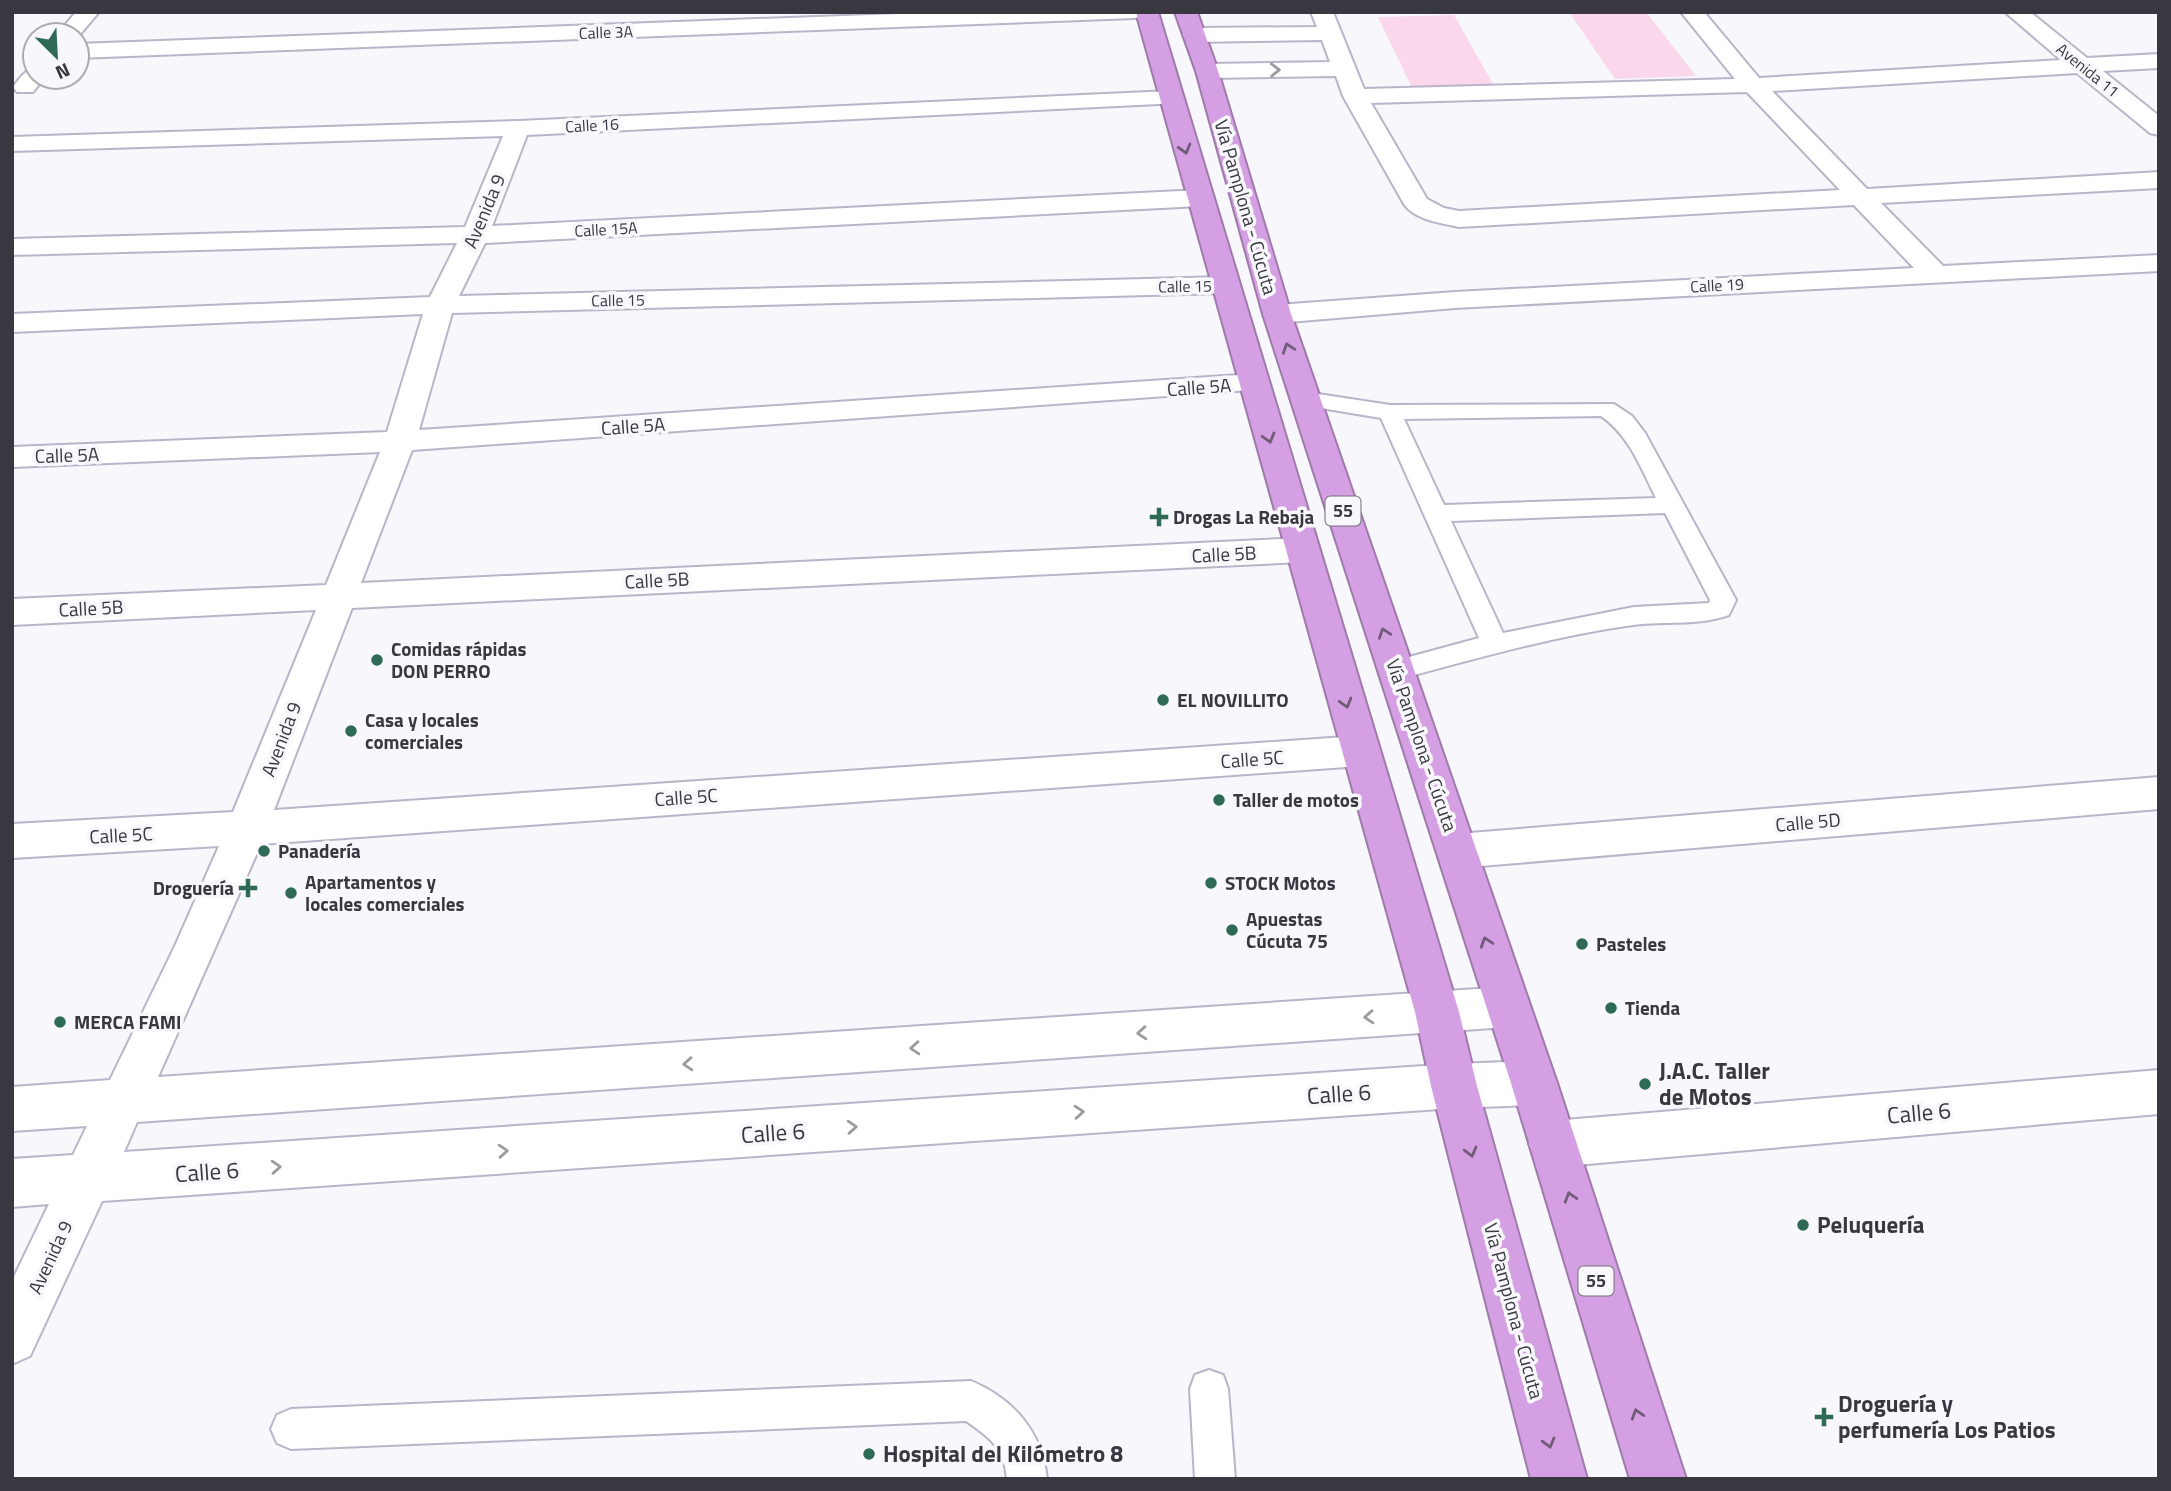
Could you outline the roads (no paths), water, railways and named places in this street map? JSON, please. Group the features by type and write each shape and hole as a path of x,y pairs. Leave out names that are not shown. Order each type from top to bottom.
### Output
{"highway":[{"name":"Vía Pamplona - Cúcuta","path":"1147,12 1437,1012 1454,1086 1559,1479"},
{"name":"Vía Pamplona - Cúcuta","path":"1190,24 1207,71 1277,314 1534,1083 1658,1479"}],"street":[{"name":"Calle 3A","path":"91,50 1134,12"},
{"path":"1692,12 1753,85 1934,273"},
{"name":"Avenida 11","path":"2016,12 2159,128"},
{"path":"1190,24 1326,23 1355,96 1417,204 1436,214 1459,219 1860,194 2159,180"},
{"path":"1355,96 1753,85 2159,61"},
{"path":"1207,71 1345,69"},
{"name":"Calle 16","path":"12,144 518,128 1171,98"},
{"name":"Avenida 9","path":"12,1338 195,949 247,828 400,441 440,305 475,235 518,128"},
{"name":"Calle 15A","path":"12,247 475,235 1200,198"},
{"name":"Calle 19","path":"1277,314 1455,300 2159,263"},
{"path":"2127,264 2159,292"},
{"name":"Calle 15","path":"12,323 440,305 1225,285"},
{"name":"Calle 5A","path":"12,457 400,441 1254,383"},
{"name":"Calle 5B","path":"12,612 1302,550"},
{"name":"Calle 5C","path":"12,841 247,828 1360,751"},
{"name":"Calle 5D","path":"1457,851 2159,793"},
{"path":"12,1109 1507,1007"},
{"name":"Calle 6","path":"12,1183 1454,1086 1534,1083"},
{"name":"Calle 6","path":"1553,1144 2159,1093"}],"lane":[{"path":"1306,399 1390,412 1606,409 1624,421 1634,433 1723,600 1720,608 1708,613 1634,616 1495,644 1396,670"},
{"path":"1390,412 1495,644"},
{"path":"1436,513 1672,505"},
{"path":"1209,1389 1215,1479"},
{"path":"291,1429 971,1401 1010,1428 1027,1460 1027,1479"}],"place":[{"name":"Drogas La Rebaja","path":"1159,517"},
{"name":"Comidas rápidas DON PERRO","path":"377,660"},
{"name":"EL NOVILLITO","path":"1163,700"},
{"name":"Casa y locales comerciales","path":"351,731"},
{"name":"Taller de motos","path":"1219,800"},
{"name":"Panadería","path":"264,851"},
{"name":"STOCK Motos","path":"1211,883"},
{"name":"Droguería","path":"248,888"},
{"name":"Apartamentos y locales comerciales","path":"291,893"},
{"name":"Apuestas Cúcuta 75","path":"1232,930"},
{"name":"Pasteles","path":"1582,944"},
{"name":"Tienda","path":"1611,1008"},
{"name":"MERCA FAMI","path":"60,1022"},
{"name":"J.A.C. Taller de Motos","path":"1645,1084"},
{"name":"Peluquería","path":"1803,1225"},
{"name":"Droguería y perfumería Los Patios","path":"1824,1417"},
{"name":"Hospital del Kilómetro 8","path":"869,1454"}]}
